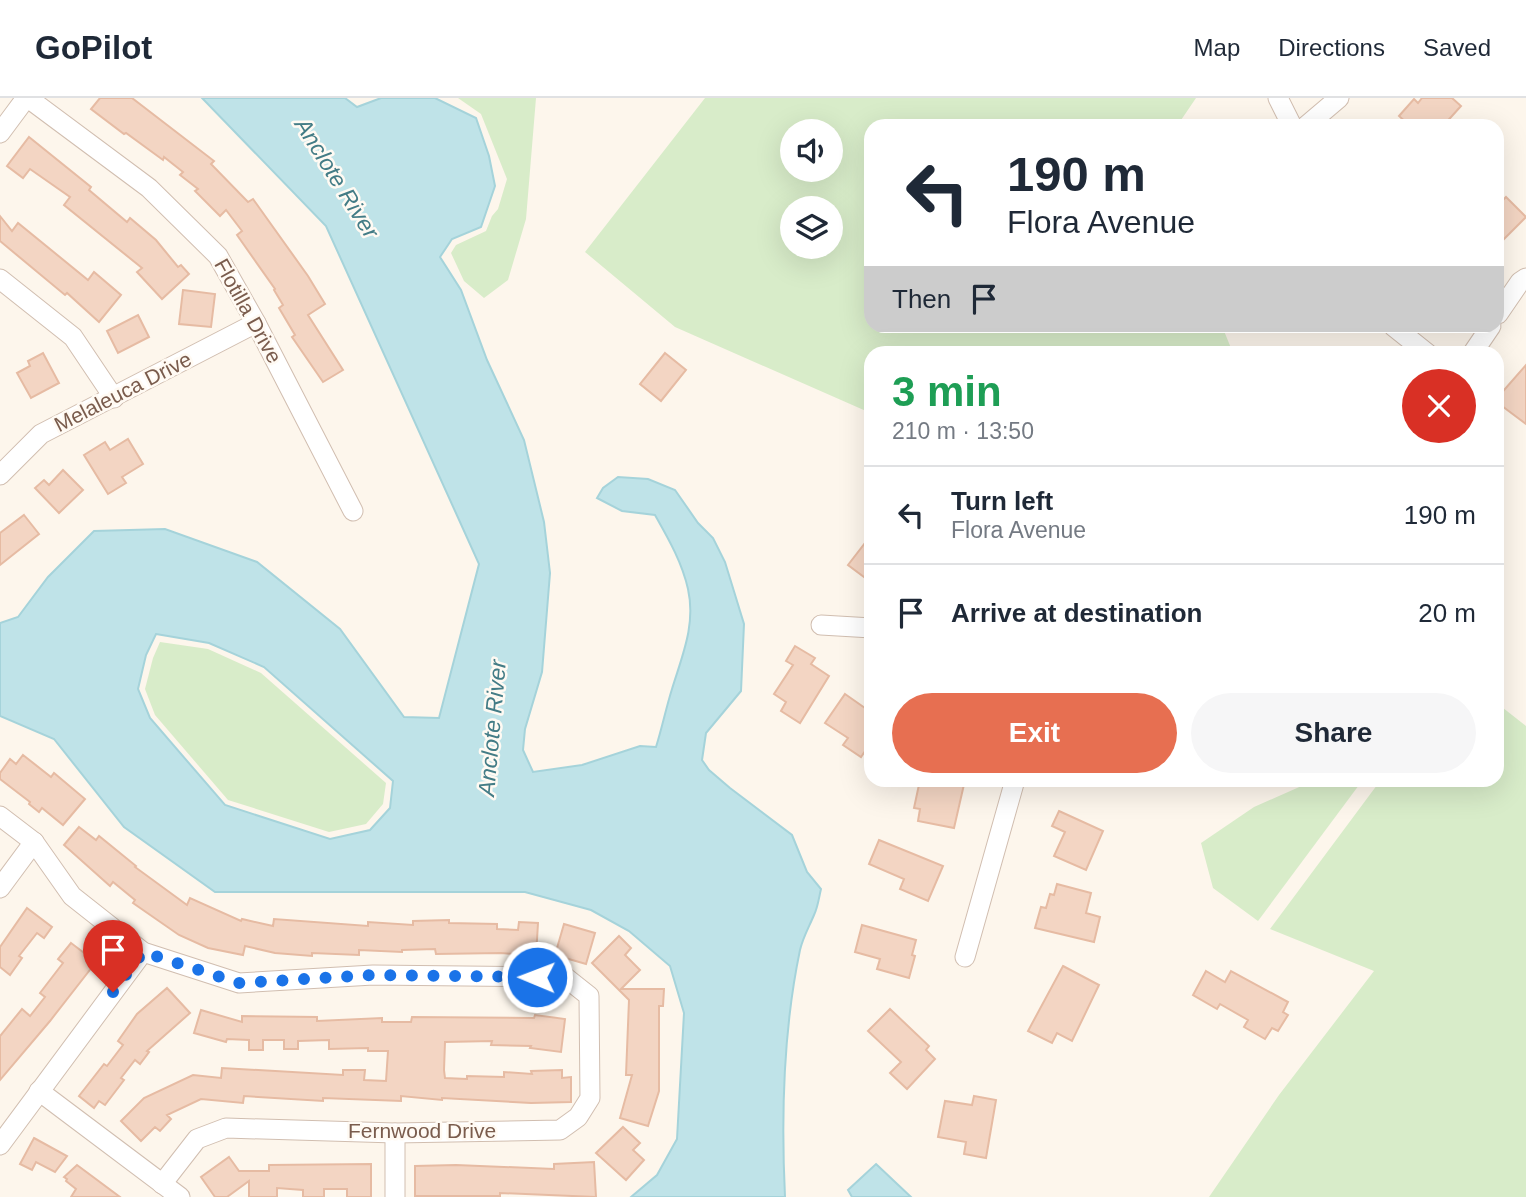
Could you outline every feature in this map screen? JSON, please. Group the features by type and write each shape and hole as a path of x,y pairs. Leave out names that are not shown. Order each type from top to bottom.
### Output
{"street":[{"path":"0,133 27,98"},
{"name":"Flotilla Drive","path":"27,98 149,188 218,256 256,323 353,511"},
{"path":"1278,98 1288,119"},
{"path":"1314,119 1339,98"},
{"path":"1504,305 1520,282 1526,278"},
{"path":"0,279 72,337 114,398"},
{"name":"Melaleuca Drive","path":"0,475 41,434 256,323"},
{"path":"1402,333 1418,346"},
{"path":"821,625 864,628"},
{"path":"965,957 1013,787"},
{"path":"0,816 34,842 72,896 143,952 0,1145"},
{"path":"0,888 34,842"},
{"name":"Fernwood Drive","path":"143,952 239,983 373,975 565,977 589,996 590,1098 578,1116 560,1130 395,1133 226,1128 197,1139 162,1184"},
{"path":"39,1091 180,1197"},
{"path":"395,1133 395,1197"}],"green space":[{"path":"458,98 536,98 526,219 508,280 484,298 464,281 451,253 456,245 486,231 498,209 507,179 481,114"},
{"path":"705,98 1196,98 1182,119 864,119 864,333 1225,333 1230,346 864,346 864,410 675,327 585,252"},
{"path":"160,642 208,649 261,673 386,783 383,804 366,824 329,832 228,800 155,715 145,689"},
{"path":"1504,709 1526,726 1526,1197 1209,1197 1279,1095 1374,971 1270,929 1376,787 1504,787"},
{"path":"1299,787 1358,787 1258,921 1213,888 1201,843 1254,807"}],"water":[{"name":"Anclote River","path":"202,98 345,98 357,107 381,98 435,98 476,118 489,156 495,186 481,227 452,239 440,257 461,290 487,360 524,440 544,522 550,573 542,672 525,729 523,750 533,772 582,765 640,746 656,747 687,640 690,615 688,589 665,532 655,515 622,511 597,498 603,488 618,477 648,479 675,490 698,523 713,538 725,562 744,624 741,691 706,733 702,760 709,770 730,788 792,835 807,872 821,889 800,950 790,1011 783,1135 785,1197 631,1197 657,1175 677,1139 684,1013 670,966 629,931 591,910 525,892 215,892 124,827 54,739 0,716 0,623 18,617 48,577 94,531 165,529 257,562 340,629 404,717 439,718 479,564 326,226","holes":["156,634 209,643 264,667 393,781 390,808 370,830 330,839 225,805 150,718 138,689 146,655"]},
{"path":"876,1164 911,1197 852,1197 848,1190"}],"building":[{"path":"100,98 132,98 214,161 211,164 248,202 253,199 325,304 308,315 343,370 323,382 292,337 295,335 279,308 283,305 275,289 237,235 242,231 226,210 220,216 195,191 198,189 180,175 183,172 91,109"},
{"path":"1422,98 1452,98 1461,106 1449,119 1402,119 1399,116 1414,99 1418,103"},
{"path":"29,137 91,187 89,190 127,222 130,218 156,240 178,267 181,265 189,274 162,299 137,272 142,268 64,205 70,197 30,169 23,178 7,166"},
{"path":"1506,197 1526,217 1504,239"},
{"path":"0,216 12,231 18,223 88,280 94,272 121,295 99,322 67,293 65,295 0,241"},
{"path":"183,290 215,294 211,327 179,324"},
{"path":"138,315 149,337 118,353 107,331"},
{"path":"43,353 59,383 31,398 17,373 30,366 28,361"},
{"path":"665,353 686,370 661,401 640,384"},
{"path":"1526,365 1526,424 1504,408 1504,390"},
{"path":"128,439 143,464 122,477 126,483 108,494 84,455 105,442 110,450"},
{"path":"63,470 83,490 59,513 35,488 44,480 49,485"},
{"path":"24,515 39,534 0,565 0,533"},
{"path":"864,544 864,577 848,565"},
{"path":"795,646 815,658 811,664 829,676 800,723 781,711 786,702 774,694 793,665 786,661"},
{"path":"845,694 864,707 864,753 861,757 843,745 848,738 825,723"},
{"path":"23,755 51,777 54,773 85,799 63,825 42,808 39,812 0,779 0,773 10,759 16,764"},
{"path":"918,787 963,787 954,828 918,821 920,809 914,808"},
{"path":"1059,811 1103,831 1086,870 1054,856 1065,832 1052,826"},
{"path":"79,827 96,840 99,836 135,867 187,905 190,898 241,921 242,919 273,926 274,919 368,926 368,922 413,925 413,921 449,920 449,923 497,924 497,929 518,930 519,922 538,923 536,956 501,953 436,954 435,949 402,952 359,950 359,955 312,953 312,956 275,953 245,946 243,955 208,948 179,935 133,903 135,900 113,882 110,886 64,845"},
{"path":"879,840 943,866 928,901 900,889 904,879 869,864"},
{"path":"1057,884 1091,893 1086,913 1100,917 1094,942 1035,928 1041,907 1046,908 1050,894 1054,895"},
{"path":"27,908 52,927 44,938 37,933 19,956 22,958 10,975 0,967 0,947"},
{"path":"564,924 595,933 586,964 555,955"},
{"path":"862,925 916,940 909,978 877,969 880,959 855,952"},
{"path":"619,936 631,948 625,955 640,970 621,989 664,989 663,1006 659,1006 659,1091 648,1126 620,1118 632,1075 626,1075 629,1000 592,963"},
{"path":"71,943 96,962 0,1080 0,1036 22,1009 30,1016 45,997 40,993 63,963 58,959"},
{"path":"1063,966 1099,985 1072,1041 1057,1033 1052,1043 1028,1031"},
{"path":"1206,971 1225,982 1231,971 1288,1002 1283,1012 1288,1015 1278,1031 1272,1028 1265,1039 1244,1027 1248,1020 1220,1004 1217,1009 1193,995"},
{"path":"167,988 190,1013 147,1051 149,1052 140,1064 135,1060 105,1105 99,1101 94,1108 79,1096 123,1045 118,1041 137,1014"},
{"path":"890,1009 929,1046 926,1050 935,1059 907,1089 890,1073 901,1062 868,1031"},
{"path":"201,1010 242,1022 242,1016 317,1017 317,1021 382,1018 382,1022 411,1022 412,1017 534,1018 535,1015 565,1019 561,1052 530,1048 531,1046 491,1045 492,1041 445,1042 444,1070 445,1078 467,1079 467,1076 504,1077 504,1072 532,1074 531,1071 562,1070 562,1078 571,1077 571,1102 442,1100 401,1096 401,1101 323,1098 323,1101 244,1096 243,1103 201,1099 167,1115 171,1119 160,1131 155,1127 141,1141 121,1121 144,1098 193,1075 221,1078 222,1068 343,1075 343,1070 365,1070 364,1080 386,1081 388,1051 368,1051 368,1048 329,1049 329,1040 298,1041 298,1049 284,1049 284,1040 263,1040 263,1050 249,1050 249,1040 227,1039 226,1042 194,1033"},
{"path":"974,1096 996,1100 986,1158 964,1154 966,1142 938,1137 945,1101 972,1105"},
{"path":"623,1127 640,1143 633,1150 644,1160 626,1180 596,1153"},
{"path":"34,1138 67,1156 55,1172 36,1162 32,1170 20,1164"},
{"path":"229,1157 239,1171 269,1171 269,1165 371,1164 371,1197 347,1197 347,1189 324,1189 324,1197 303,1197 303,1190 277,1188 277,1197 249,1197 249,1181 227,1197 215,1197 201,1177"},
{"path":"594,1162 596,1197 500,1193 500,1196 415,1196 415,1166 554,1169 554,1164"},
{"path":"77,1165 120,1197 71,1197 76,1189 64,1177"}],"route":[{"path":"113,992 143,952 239,983 373,975 537,977"}]}
